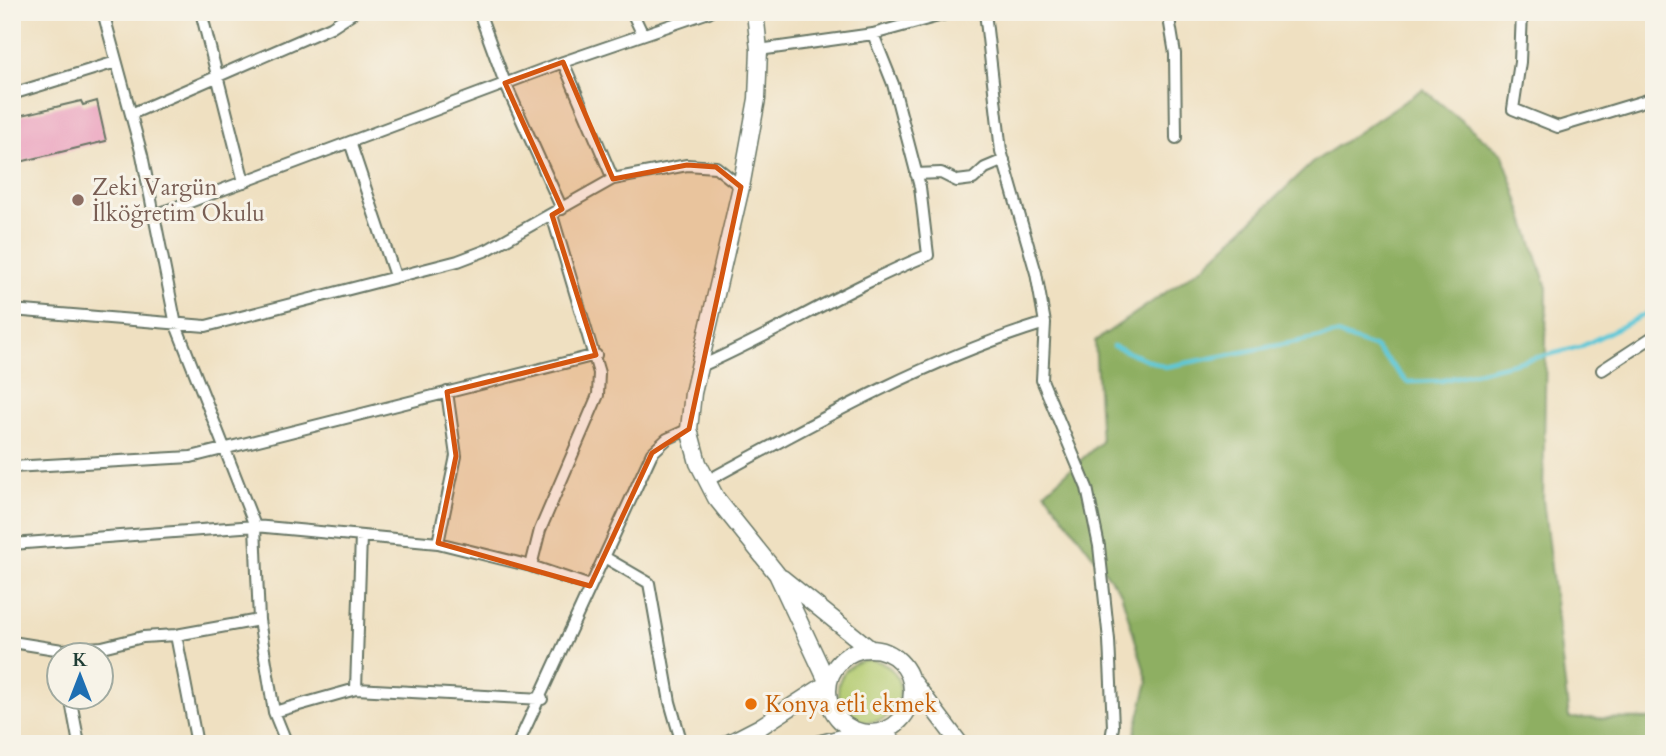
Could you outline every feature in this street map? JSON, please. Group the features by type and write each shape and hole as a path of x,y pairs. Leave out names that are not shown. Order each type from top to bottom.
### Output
{"street":[{"path":"103,12 155,215 176,326 255,526 259,620 274,712 288,744"},
{"path":"201,12 244,182"},
{"path":"131,114 331,27 354,12"},
{"path":"479,12 557,212 599,373 598,396 540,530 531,566"},
{"path":"632,12 642,33"},
{"path":"155,215 505,83 642,33 709,12"},
{"path":"755,12 759,50 757,99 741,187 699,367 689,429 698,463 716,498 777,574 869,648 895,656 960,744"},
{"path":"759,50 873,34 953,12"},
{"path":"985,12 1003,160 1036,273 1045,323 1042,380 1087,488 1099,545 1109,640 1113,727 1110,744"},
{"path":"1168,12 1175,54 1176,138"},
{"path":"1522,12 1513,109 1558,127 1654,98"},
{"path":"699,367 751,344 883,274 928,255 916,174 893,84 873,34"},
{"path":"12,94 116,62"},
{"path":"563,62 613,179"},
{"path":"351,142 395,276"},
{"path":"916,174 941,173 957,181 973,179 985,168 1003,160"},
{"path":"12,310 176,326 206,326 458,261 487,250 613,179 687,165 716,167 741,187"},
{"path":"707,481 873,391 999,337 1045,323"},
{"path":"1602,370 1654,336"},
{"path":"12,467 191,457 596,355"},
{"path":"439,543 456,456 447,392"},
{"path":"519,744 652,453 667,439 689,429"},
{"path":"12,544 255,526 439,543 531,566 590,586"},
{"path":"356,689 361,536"},
{"path":"606,558 649,583 670,702 682,744"},
{"path":"777,574 828,683 832,709 839,720 862,733"},
{"path":"116,644 259,620"},
{"path":"176,635 197,744"},
{"path":"12,642 46,649"},
{"path":"727,744 760,727 828,683 842,658 869,648"},
{"path":"818,744 862,733 880,732 903,718 910,706 911,678"},
{"path":"274,712 356,689 541,699"},
{"path":"73,710 79,744"},
{"path":"880,732 896,744"}],"highlighted area":[{"path":"563,62 613,179 687,165 716,167 741,187 689,429 652,453 590,586 438,543 456,456 447,392 596,355 552,215 562,209 505,83"}],"green space":[{"path":"1423,89 1503,155 1547,288 1543,500 1569,718 1654,719 1654,744 1132,744 1148,682 1121,593 1045,492 1101,442 1095,341 1204,266 1312,163"},
{"path":"869,660 881,662 891,669 898,679 898,703 891,713 881,720 869,722 857,720 847,713 840,703 838,691 840,679 847,669 857,662"}],"building":[{"path":"81,101 83,105 97,101 106,141 20,162 20,158 12,159 12,113 15,121 18,116"}],"waterway":[{"path":"1113,346 1165,367 1337,334 1376,348 1407,382 1440,381 1580,347 1654,310"}],"place":[{"name":"Zeki Vargün İlköğretim Okulu","path":"78,200"},
{"name":"Konya etli ekmek","path":"751,704"}]}
